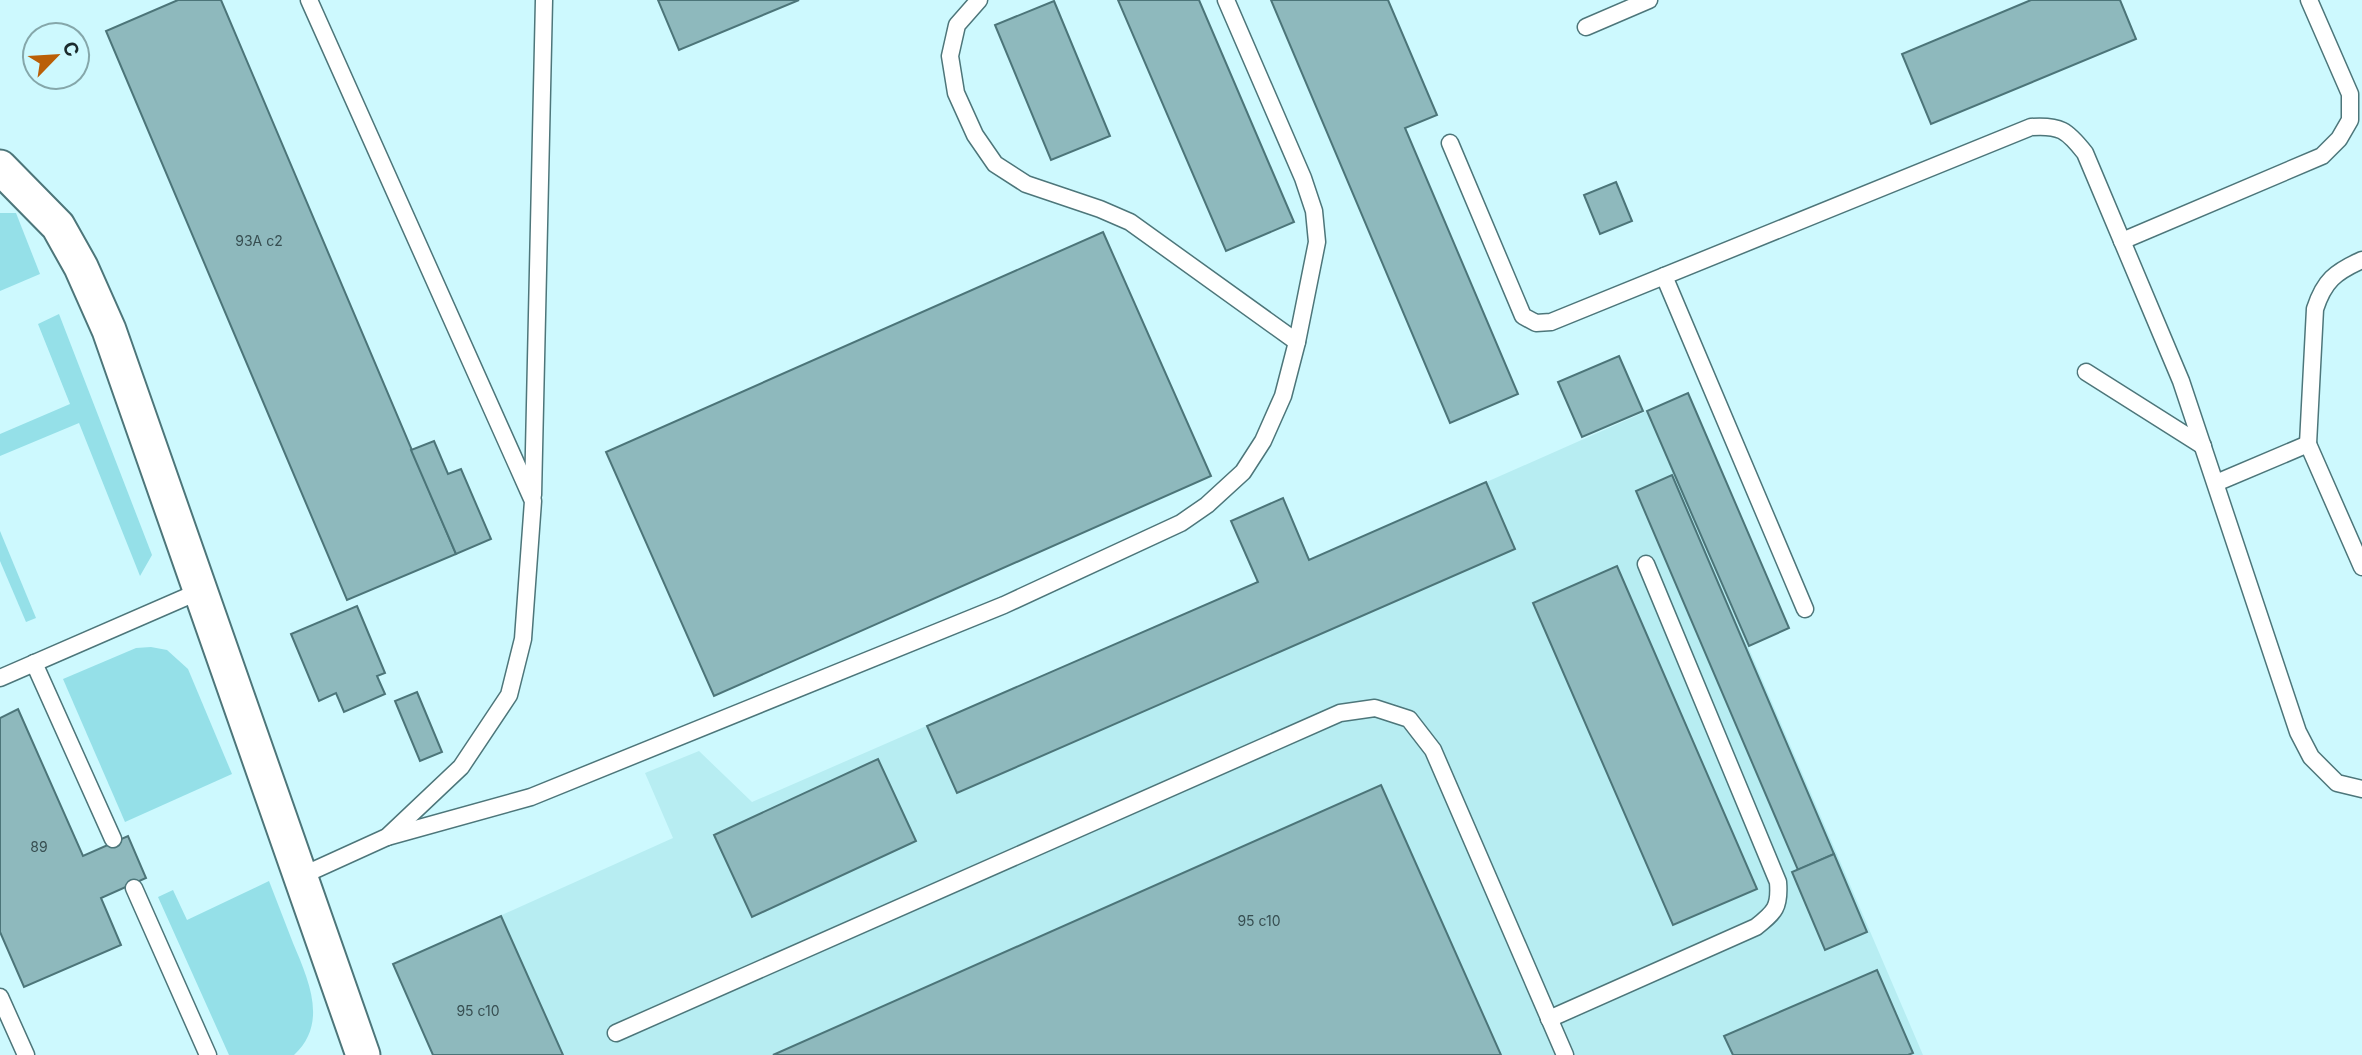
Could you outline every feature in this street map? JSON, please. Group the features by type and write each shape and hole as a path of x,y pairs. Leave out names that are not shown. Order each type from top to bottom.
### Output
{"street":[{"path":"0,167 58,226 81,267 109,330 363,1055"}],"lane":[{"path":"309,0 533,501"},
{"path":"387,837 461,768 509,695 523,639 533,501 544,0"},
{"path":"979,0 957,25 950,56 956,93 975,135 995,164 1026,184 1100,209 1129,222 1297,342"},
{"path":"299,877 387,837 531,797 1004,605 1181,523 1207,505 1243,472 1263,441 1283,397 1317,242 1314,211 1303,178 1226,0"},
{"path":"1586,27 1649,0"},
{"path":"2122,241 2322,156 2339,139 2350,120 2350,94 2309,0"},
{"path":"1450,143 1523,316 1536,323 1551,322 2031,127 2051,125 2069,133 2085,153 2181,382 2298,733 2311,757 2337,783 2362,789"},
{"path":"2362,260 2335,274 2321,289 2315,309 2308,444 2362,566"},
{"path":"1664,276 1805,609"},
{"path":"2086,372 2203,446"},
{"path":"2216,484 2308,444"},
{"path":"1549,1019 1756,927 1773,913 1779,899 1778,882 1646,564"},
{"path":"0,678 200,591"},
{"path":"34,663 113,839"},
{"path":"617,1032 1340,713 1376,708 1409,719 1433,750 1564,1055"},
{"path":"134,888 208,1055"},
{"path":"0,997 26,1055"}],"shaded area":[{"path":"0,213 16,213 40,274 0,291"},
{"path":"59,314 152,555 140,576 79,423 0,456 0,434 70,404 38,324"},
{"path":"1647,411 1923,1055 433,1055 393,964 673,838 645,773 699,751 752,802 1257,582 1231,521 1283,498 1310,560"},
{"path":"0,531 36,618 26,622 0,561"},
{"path":"136,648 167,650 188,669 232,774 125,822 63,679"},
{"path":"269,881 309,986 313,1015 311,1029 294,1055 229,1055 158,897 173,890 187,920"}],"building":[{"path":"178,0 221,0 456,554 347,600 106,31"},
{"path":"658,0 799,0 679,50"},
{"path":"1118,0 1199,0 1294,222 1226,251"},
{"path":"1271,0 1388,0 1437,115 1405,128 1518,394 1450,423"},
{"path":"2031,0 2120,0 2136,39 1931,124 1902,54"},
{"path":"1054,1 1110,136 1051,160 995,25"},
{"path":"1616,182 1632,221 1600,234 1584,195"},
{"path":"1103,232 1211,476 714,696 606,452"},
{"path":"1619,356 1643,411 1582,437 1558,382"},
{"path":"1688,393 1789,628 1749,646 1647,411"},
{"path":"434,441 448,474 461,469 491,539 456,554 411,450"},
{"path":"1672,475 1834,854 1798,870 1636,491"},
{"path":"1486,482 1515,549 957,793 927,726 1258,582 1231,521 1283,498 1309,560"},
{"path":"1617,566 1757,889 1673,925 1533,603"},
{"path":"357,606 385,673 377,676 385,694 344,712 336,693 319,701 291,634"},
{"path":"417,692 442,752 420,761 395,701"},
{"path":"18,709 83,856 128,836 146,878 101,898 121,945 24,987 0,932 0,718"},
{"path":"878,759 916,841 752,917 714,835"},
{"path":"1381,785 1501,1055 773,1055"},
{"path":"1834,854 1867,932 1825,950 1792,872"},
{"path":"501,916 563,1055 433,1055 393,964"},
{"path":"1877,970 1913,1053 1733,1055 1724,1036"}]}
